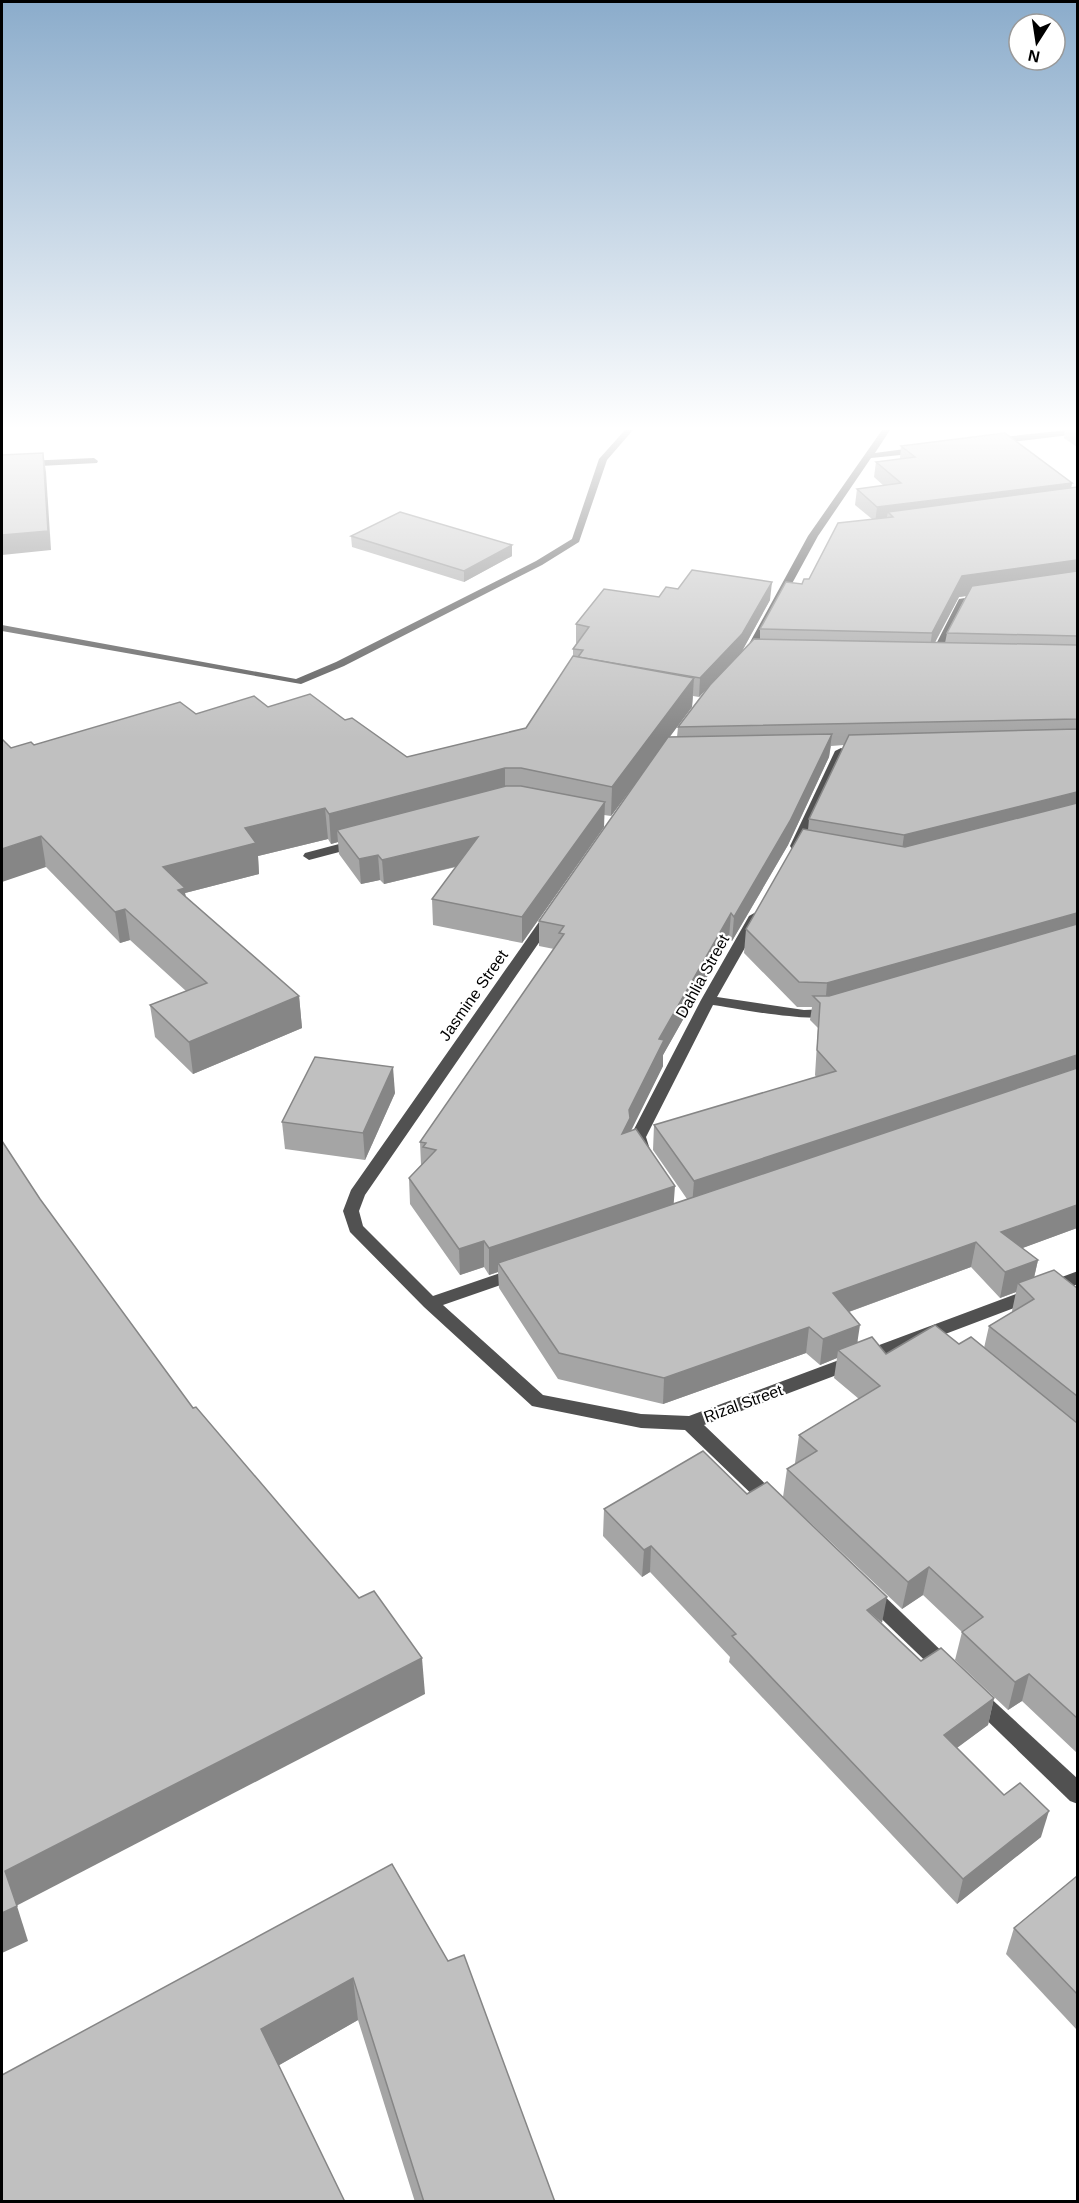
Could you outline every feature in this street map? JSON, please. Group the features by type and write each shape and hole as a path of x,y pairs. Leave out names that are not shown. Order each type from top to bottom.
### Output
{"street":[{"path":"2,628 297,682 340,664 528,569 576,540 578,533"},
{"path":"749,658 815,533"},
{"path":"813,536 825,535"},
{"path":"946,658 928,658 963,601 997,596"},
{"path":"798,850 841,751"},
{"path":"309,856 367,841"},
{"name":"Jasmine Street","path":"430,1303 356,1228 351,1211 357,1194 561,901"},
{"name":"Dahlia Street","path":"653,1167 639,1148 638,1137 708,1000 761,907"},
{"path":"708,1000 804,1014 826,1014 849,1007"},
{"path":"430,1303 530,1269"},
{"name":"Rizal Street","path":"430,1303 538,1401 640,1421 690,1423 939,1331 1077,1277"},
{"path":"939,1331 958,1346"},
{"path":"690,1423 785,1514"},
{"path":"854,1580 1077,1794"}],"building":[{"path":"2,533 27,533 2,535"},
{"path":"358,533 471,533 512,545 464,571 351,536"},
{"path":"833,533 1077,533 1077,560 962,576 932,633 760,629 786,582 802,584 804,579 809,579"},
{"path":"692,570 772,582 742,634 700,678 578,657 583,650 573,649 589,627 576,624 604,589 659,597 666,587 678,589"},
{"path":"1077,571 1077,636 947,633 972,586"},
{"path":"754,639 1077,645 1077,719 678,727 710,685"},
{"path":"573,656 694,678 612,787 521,768 505,768 329,814 325,808 245,828 256,843 163,867 185,888 178,890 299,996 189,1042 150,1005 207,983 125,909 115,912 41,836 2,849 2,739 11,748 31,742 34,745 180,702 196,714 254,696 268,707 310,694 345,720 352,718 407,757 526,728"},
{"path":"1077,729 1077,792 904,835 809,819 849,735"},
{"path":"832,734 790,821 734,917 731,913 659,1039 664,1040 629,1110 630,1118 622,1134 636,1129 675,1186 489,1248 484,1241 459,1249 409,1178 436,1150 423,1147 426,1143 420,1142 564,934 559,933 564,926 539,921 668,737"},
{"path":"506,786 521,786 605,802 522,917 432,899 478,837 382,860 378,855 359,859 337,830"},
{"path":"1077,803 1077,913 827,983 799,982 746,929 803,829 905,847"},
{"path":"1077,924 1077,1055 694,1181 654,1125 836,1071 817,1050 820,1003 813,996 829,996"},
{"path":"315,1057 393,1067 363,1133 282,1122"},
{"path":"1077,1068 1077,1205 1001,1232 1038,1260 1005,1272 976,1242 833,1293 860,1325 823,1339 809,1327 664,1378 559,1353 498,1263"},
{"path":"2,1141 40,1199 193,1408 196,1407 359,1598 374,1591 422,1658 5,1871 17,1906 2,1913"},
{"path":"1054,1270 1077,1288 1077,1396 989,1326 1034,1299 1018,1283"},
{"path":"935,1325 959,1344 971,1337 1077,1423 1077,1718 1029,1674 1015,1682 962,1632 983,1617 929,1567 908,1582 787,1469 817,1451 799,1435 880,1386 838,1350 872,1337 886,1354"},
{"path":"703,1451 747,1494 767,1482 887,1597 867,1610 921,1661 941,1648 994,1698 944,1735 1004,1795 1020,1783 1049,1811 963,1879 732,1636 736,1634 651,1546 644,1550 604,1509"},
{"path":"392,1864 448,1961 464,1955 555,2202 424,2202 353,1978 261,2029 345,2202 2,2202 2,2075"},
{"path":"1077,1876 1077,1994 1014,1928"}]}
